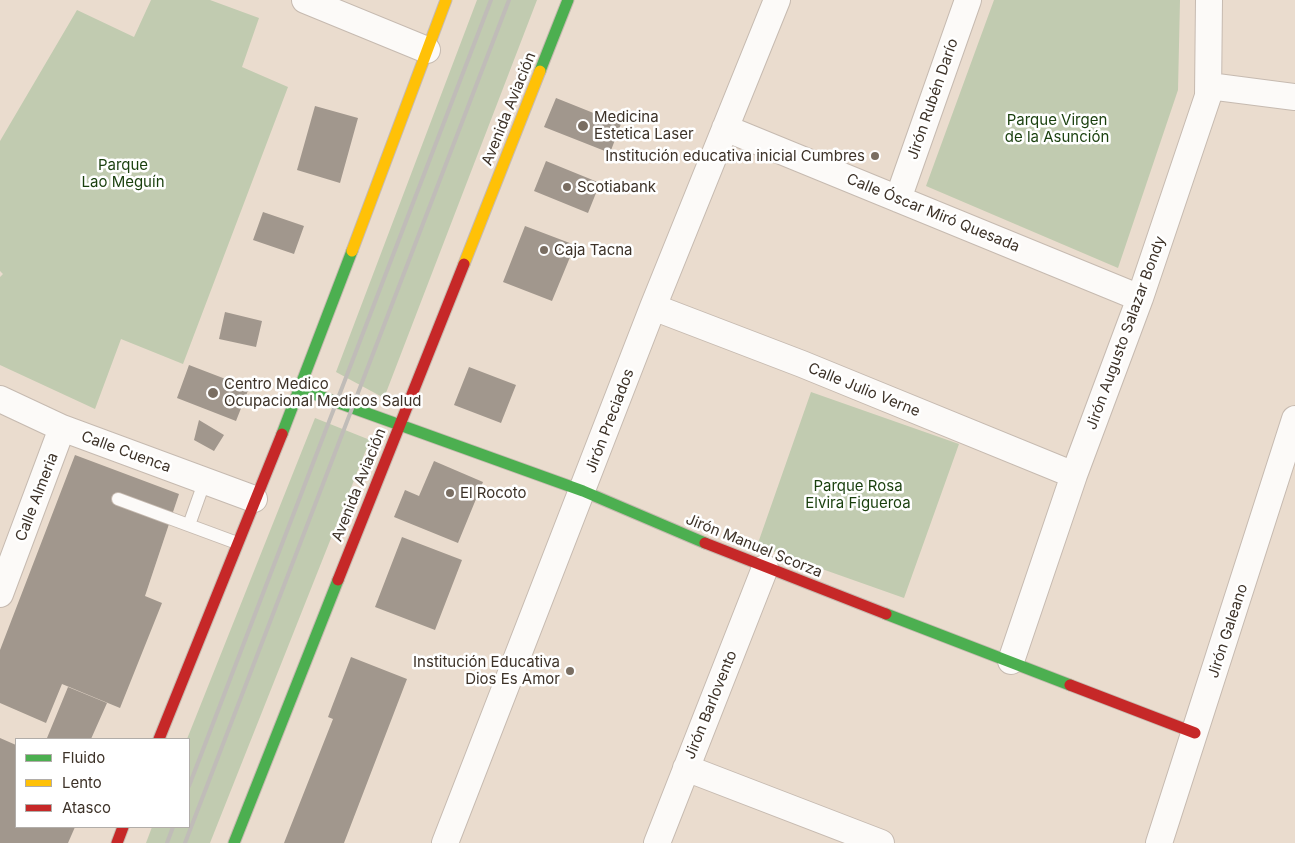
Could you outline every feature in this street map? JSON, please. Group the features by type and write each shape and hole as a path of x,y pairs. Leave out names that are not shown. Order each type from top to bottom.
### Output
{"main road":[{"path":"158,738 300,389 446,0"},
{"name":"Avenida Aviación","path":"234,843 568,0"},
{"name":"Jirón Manuel Scorza","path":"300,389 583,490 765,568 1195,733"},
{"path":"117,843 124,828"}],"street":[{"path":"305,0 427,50"},
{"name":"Jirón Preciados","path":"445,843 653,307 778,0"},
{"name":"Jirón Rubén Darío","path":"898,199 968,0"},
{"name":"Jirón Augusto Salazar Bondy","path":"1011,661 1074,475 1140,298 1209,86 1209,0"},
{"path":"1209,86 1295,97"},
{"name":"Calle Óscar Miró Quesada","path":"725,128 1140,298"},
{"name":"Calle Julio Verne","path":"653,307 802,364 1074,475"},
{"name":"Calle Cuenca","path":"0,400 62,428 254,499"},
{"name":"Jirón Galeano","path":"1159,843 1295,419"},
{"name":"Calle Almeria","path":"0,594 62,428"},
{"name":"Jirón Barlovento","path":"657,843 765,568"},
{"path":"686,768 881,843"}],"lane":[{"path":"189,525 205,480"},
{"path":"118,499 237,543"}],"green space":[{"name":"Parque Lao Meguín","path":"151,0 210,0 259,18 242,67 288,87 183,364 121,339 95,409 0,365 0,277 3,274 0,271 0,141 77,10 134,37"},
{"path":"477,0 537,0 384,398 336,372"},
{"name":"Parque Virgen de la Asunción","path":"994,0 1180,0 1178,90 1118,268 926,186"},
{"name":"Parque Rosa Elvira Figueroa","path":"811,392 959,444 904,598 757,546"},
{"path":"315,418 370,440 210,843 146,843 152,828 190,828 190,738 187,738"}],"building":[{"name":"Medicina Estetica Laser","path":"556,98 621,124 610,153 544,127"},
{"path":"315,106 358,118 340,183 297,170"},
{"name":"Scotiabank","path":"546,161 600,183 588,213 534,191"},
{"path":"263,212 304,226 294,254 253,240"},
{"path":"525,226 575,245 552,301 503,282"},
{"path":"225,312 262,321 256,347 219,339"},
{"name":"Centro Medico Ocupacional Medicos Salud","path":"189,365 249,388 236,421 177,398"},
{"path":"469,367 516,385 501,423 454,405"},
{"path":"199,420 224,435 214,451 194,440"},
{"path":"75,455 179,494 145,596 162,603 120,708 62,684 46,723 0,703 0,650"},
{"name":"El Rocoto","path":"434,461 483,482 458,543 394,517 405,490 419,496"},
{"path":"402,537 462,560 435,630 375,607"},
{"path":"351,657 407,679 344,843 284,843 333,719 328,717"},
{"path":"68,687 107,703 91,738 47,738"},
{"path":"0,738 15,745 15,828 75,828 68,843 0,843"}],"railway":[{"path":"190,783 491,0"},
{"path":"185,843 509,0"},
{"path":"167,843 173,828"}],"traffic: fast":[{"path":"540,71 568,0"},
{"path":"282,434 352,251"},
{"path":"300,389 583,491 705,543"},
{"path":"234,843 338,580"},
{"path":"886,614 1070,685"}],"traffic: slow":[{"path":"352,251 446,0"},
{"path":"464,264 540,71"}],"traffic: jam":[{"path":"338,580 464,264"},
{"path":"159,738 282,434"},
{"path":"705,543 886,614"},
{"path":"1070,685 1195,733"},
{"path":"117,843 123,828"}],"place":[{"name":"Medicina Estetica Laser","path":"583,126"},
{"name":"Institución educativa inicial Cumbres","path":"875,156"},
{"name":"Scotiabank","path":"567,187"},
{"name":"Caja Tacna","path":"544,250"},
{"name":"Centro Medico Ocupacional Medicos Salud","path":"213,393"},
{"name":"El Rocoto","path":"450,493"},
{"name":"Institución Educativa Dios Es Amor","path":"570,671"}]}
